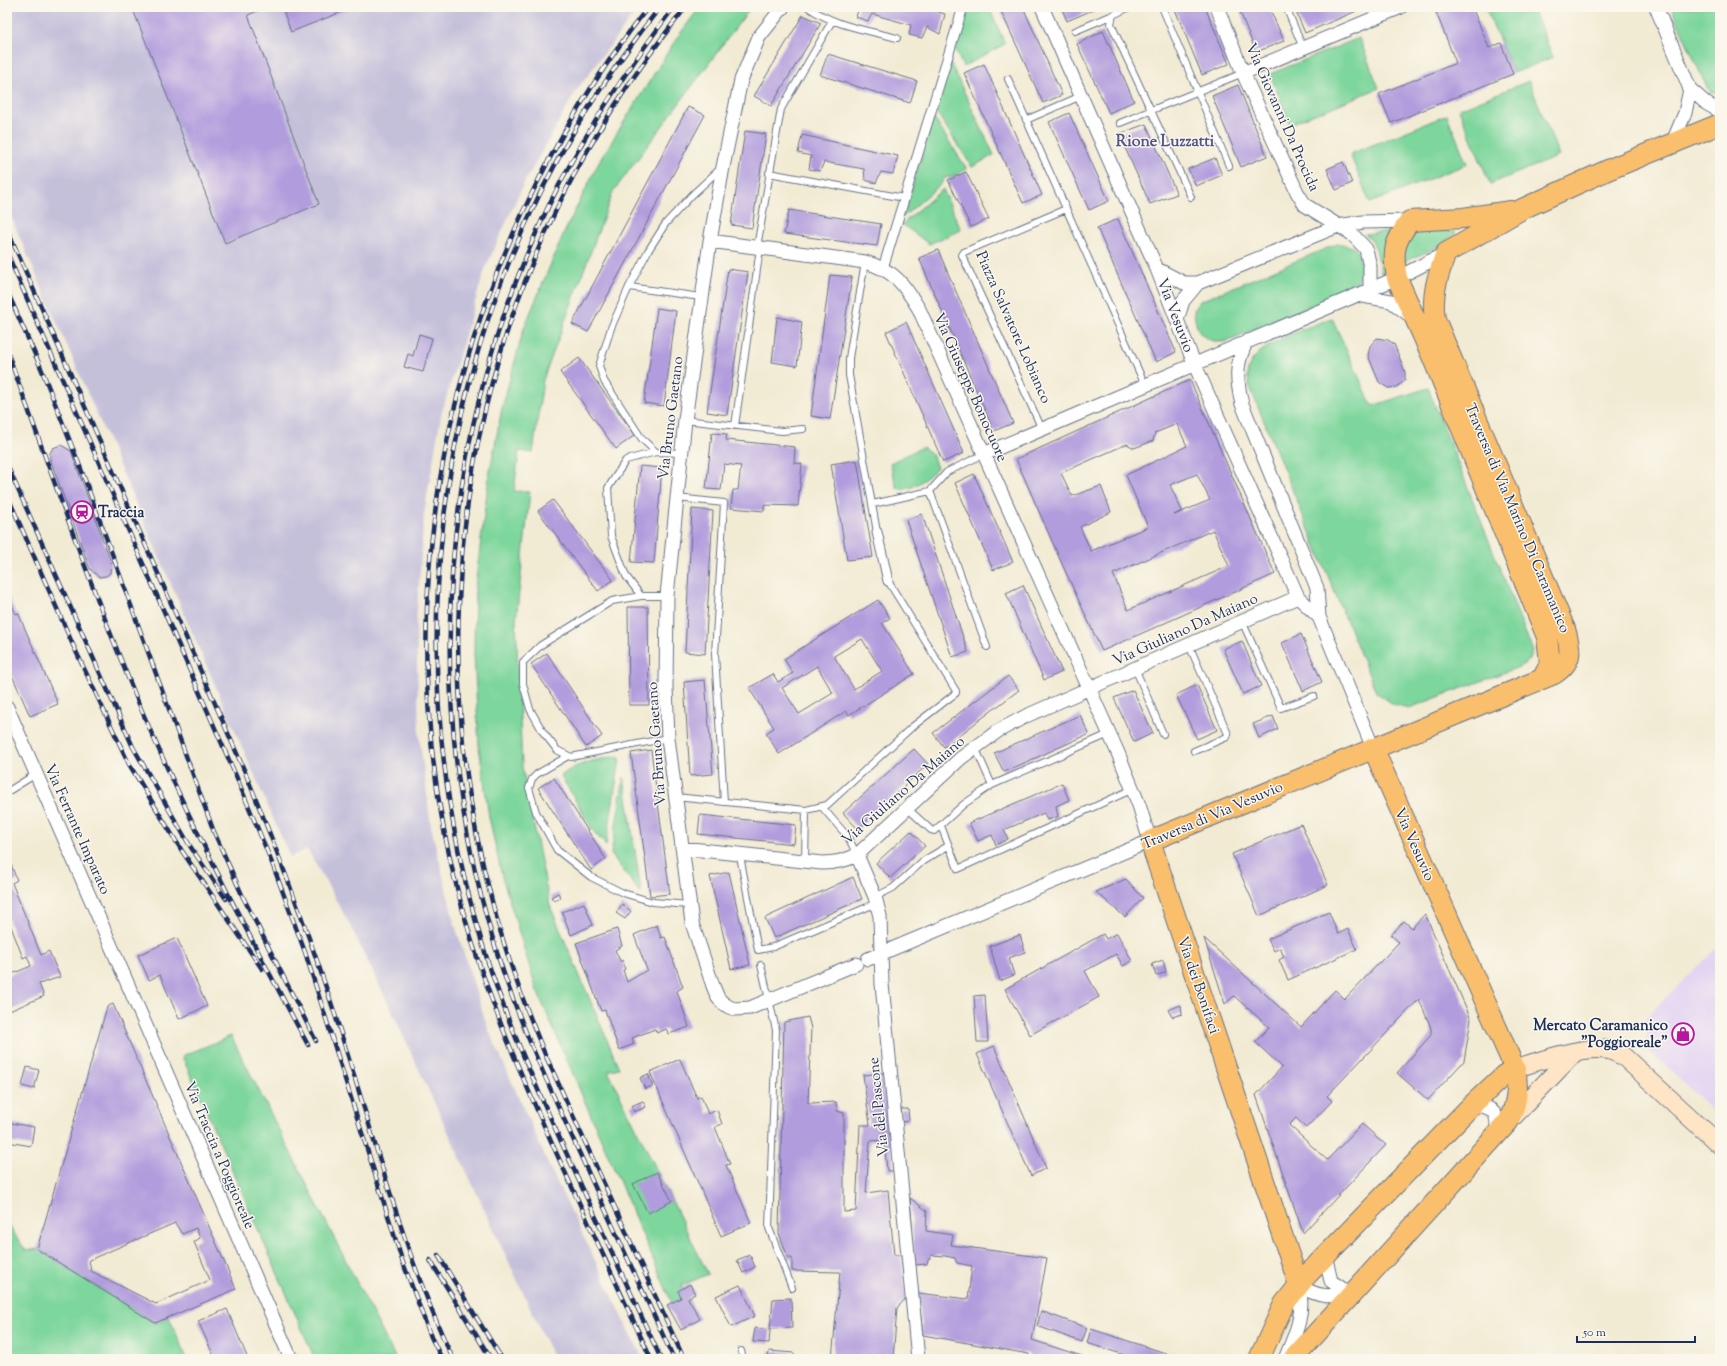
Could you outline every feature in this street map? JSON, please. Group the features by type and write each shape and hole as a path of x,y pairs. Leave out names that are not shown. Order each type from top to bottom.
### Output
{"main road":[{"path":"1446,253 1522,209 1610,169 1720,124"},
{"path":"1410,221 1463,218 1522,209"},
{"name":"Traversa di Via Marino Di Caramanico","path":"1410,221 1399,236 1395,245 1394,265 1397,278 1432,356 1547,637 1550,663 1543,678"},
{"name":"Traversa di Via Marino Di Caramanico","path":"1446,253 1434,285 1433,309 1435,319 1569,642 1569,656 1564,668 1543,678"},
{"name":"Traversa di Via Vesuvio","path":"1150,841 1543,678"},
{"name":"Via Vesuvio","path":"1293,1359 1508,1122 1514,1110 1518,1094 1515,1069 1373,748"},
{"name":"Via dei Bonifaci","path":"1150,841 1299,1285"},
{"path":"1259,1359 1284,1304 1299,1285 1330,1251 1471,1106 1504,1075 1515,1069 1575,1052 1594,1049 1609,1050 1622,1056 1720,1145"},
{"path":"1508,1122 1575,1052"}],"street":[{"name":"Via Bruno Gaetano","path":"682,848 668,738 666,687 667,596 681,453 701,297 710,241 723,167 741,80 759,37 783,7"},
{"path":"883,268 963,7"},
{"name":"Via Vesuvio","path":"1042,7 1157,269 1194,363 1298,597 1319,618"},
{"name":"Via Giovanni Da Procida","path":"1217,7 1243,73 1297,192 1305,205 1352,234 1366,249 1370,267 1370,289"},
{"path":"1656,7 1690,89 1707,104 1720,111"},
{"path":"1243,73 1395,8"},
{"path":"1672,144 1685,113 1690,89"},
{"path":"1157,269 1184,283 1198,283 1338,226 1363,222 1410,221"},
{"name":"Via Giuseppe Bonocuore","path":"710,241 865,262 883,268 896,276 904,285 919,309 1089,688"},
{"path":"984,454 1194,363 1397,278 1446,253"},
{"path":"1177,320 1183,301 1198,283"},
{"name":"Traversa di Via Marino Di Caramanico","path":"1356,295 1392,301 1415,320"},
{"name":"Via Vesuvio","path":"1247,341 1240,355 1238,372 1242,404 1317,588 1319,618 1373,748"},
{"path":"877,532 888,581"},
{"name":"Via Giuliano Da Maiano","path":"682,848 740,856 805,862 833,863 856,855 975,747 998,731 1026,716 1298,597"},
{"name":"Via dei Bonifaci","path":"1089,688 1133,789 1150,841"},
{"name":"Via Ferrante Imparato","path":"7,707 119,965"},
{"name":"Traversa di Via Vesuvio","path":"881,954 1150,841"},
{"path":"682,848 692,923 698,945 715,992 723,1003 735,1009 741,1009 768,1002 856,964"},
{"name":"Via del Pascone","path":"856,855 876,900 880,916 882,992 918,1359"},
{"path":"868,959 881,954"},
{"name":"Via Traccia a Poggioreale","path":"119,965 291,1359"},
{"path":"1471,1106 1481,1105 1488,1107 1494,1112 1497,1120 1494,1138"},
{"path":"1330,1251 1327,1264 1331,1281 1344,1290 1355,1290"},
{"path":"1299,1285 1310,1293 1324,1296 1342,1294 1355,1290"},
{"path":"1285,1359 1300,1318 1302,1307 1299,1285"}],"lane":[{"path":"808,7 821,16 832,21 897,38"},
{"path":"1074,31 1130,7"},
{"path":"1162,7 1229,166"},
{"path":"1286,7 1303,48"},
{"path":"1113,15 1111,24 1191,197"},
{"path":"735,426 769,173 778,118 784,101 832,21"},
{"path":"1120,123 1243,73"},
{"path":"1008,80 1145,385"},
{"path":"1026,120 1081,96"},
{"path":"656,452 642,439 604,380 600,366 611,328 629,286 666,223 693,194 723,167"},
{"path":"769,173 904,198"},
{"name":"Piazza Salvatore Lobianco","path":"1042,430 962,255 964,252 1066,209"},
{"path":"865,262 849,358 849,375 877,532"},
{"path":"629,286 701,297"},
{"path":"685,420 782,431 803,429"},
{"path":"641,596 626,576 611,536 608,488 626,460 656,452 681,453"},
{"path":"873,504 930,490 947,472 984,454"},
{"path":"930,490 987,647"},
{"path":"677,498 724,503 715,670 724,802"},
{"path":"675,797 806,810 822,807 832,803 912,727 956,693 888,581"},
{"path":"667,596 641,596 612,601 541,645 523,662 523,684 530,709 543,732 557,750 568,756 571,757 668,738"},
{"path":"1242,621 1281,708 1314,696"},
{"path":"1188,645 1228,734 1226,737 1194,751"},
{"path":"1135,668 1163,734"},
{"path":"907,808 934,831 964,804 992,785 1109,734"},
{"path":"975,747 992,785"},
{"path":"568,756 538,774 532,779 529,788 536,812 557,850 591,877 623,893 653,902 689,905"},
{"path":"7,792 36,774"},
{"path":"941,826 958,869 1133,789"},
{"path":"822,807 848,837 856,855"},
{"path":"805,862 806,810"},
{"path":"740,856 758,950 773,947 876,900 893,888 923,861 948,846"},
{"path":"761,965 768,1002 776,1030 769,1228 792,1288"},
{"path":"741,1351 743,1359"}],"shaded area":[{"path":"7,7 639,7 576,91 524,183 485,269 441,415 424,514 416,624 419,734 431,826 454,922 487,1026 550,1168 643,1359 554,1359 388,1003 349,923 307,849 290,857 7,208"},
{"name":"Mercato Caramanico \"Poggioreale\"","path":"1720,945 1720,1117 1648,1050 1645,1018"}],"green space":[{"path":"700,7 751,7 613,192 543,380 533,453 519,451 514,491 530,492 516,620 522,766 550,906 619,1068 608,1071 708,1274 681,1286 686,1296 672,1303 537,991 502,876 489,817 479,747 474,654 475,588 489,476 502,408 524,328 563,235 600,160 676,39"},
{"path":"968,7 989,7 1005,44 963,67 955,49"},
{"path":"1485,7 1532,7 1553,57 1514,73"},
{"path":"1671,7 1720,7 1720,93 1711,92 1707,88"},
{"path":"1359,38 1379,88 1290,124 1270,74"},
{"path":"950,62 994,155 972,167 935,110"},
{"path":"1529,81 1559,156 1490,184 1459,109"},
{"path":"1447,115 1467,164 1370,203 1350,154"},
{"path":"933,117 967,169 952,177 944,178 942,183 903,217"},
{"path":"943,189 961,230 929,244 902,224"},
{"path":"1424,229 1456,232 1438,246 1403,262 1403,251 1407,241 1413,234"},
{"path":"1394,231 1387,271 1381,273 1373,242 1365,234"},
{"path":"1337,244 1347,245 1353,248 1359,255 1361,268 1360,276 1351,289 1224,342 1210,340 1198,329 1194,309 1200,301"},
{"path":"1332,318 1372,406 1428,388 1532,649 1530,660 1519,667 1409,708 1393,704 1376,692 1249,385 1248,369 1252,360 1261,352 1271,344"},
{"path":"923,447 932,454 937,468 919,483 908,489 897,488 890,463"},
{"path":"618,756 620,758 606,846 602,838 600,839 594,832 561,776 567,771 595,760"},
{"path":"624,777 641,891 640,893 611,854"},
{"path":"231,1036 396,1359 315,1359 182,1056"},
{"path":"9,1226 26,1251 37,1249 155,1323 169,1317 187,1359 10,1359 7,1353 7,1243"}],"building":[{"path":"132,7 267,7 248,15 319,204 225,243"},
{"path":"282,7 354,7 291,32"},
{"path":"859,7 924,7 945,14 940,34 927,27 922,38 909,35 911,25 872,14 868,21 856,17"},
{"path":"999,7 1023,7 1062,95 1043,103"},
{"path":"1061,7 1094,7 1095,9 1067,21"},
{"path":"1174,7 1205,7 1229,64 1202,75"},
{"path":"1238,7 1269,7 1284,41 1256,52"},
{"path":"1294,7 1366,7 1305,33"},
{"path":"1434,7 1472,7 1489,48 1501,43 1513,74 1391,123 1379,94 1456,63"},
{"path":"803,15 821,23 771,106 754,96"},
{"path":"1103,31 1134,101 1109,113 1077,44"},
{"path":"828,54 917,81 910,103 820,75"},
{"path":"984,64 1042,195 1023,203 964,73"},
{"path":"1238,85 1267,156 1241,167 1212,96"},
{"path":"688,107 705,115 588,332 572,324"},
{"path":"1069,113 1109,201 1089,210 1049,122"},
{"path":"1146,124 1177,194 1150,204 1119,134"},
{"path":"745,131 766,134 752,228 731,225"},
{"path":"802,135 898,156 893,174 881,172 876,183 865,180 864,169 824,162 820,171 809,169 811,156 798,153"},
{"path":"1215,158 1222,175 1196,186 1188,169"},
{"path":"1343,162 1352,183 1336,190 1327,169"},
{"path":"966,172 989,219 971,227 948,180"},
{"path":"789,210 881,224 877,246 784,234"},
{"path":"1118,219 1176,352 1156,362 1097,228"},
{"path":"938,250 1013,423 994,431 919,258"},
{"path":"728,269 748,272 727,415 707,412"},
{"path":"830,275 852,277 830,419 811,416"},
{"path":"657,308 676,311 664,406 644,403"},
{"path":"777,317 802,322 797,366 772,362"},
{"path":"906,322 964,453 943,462 886,332"},
{"path":"419,334 432,338 423,372 404,367 408,354 413,356"},
{"path":"1377,338 1388,340 1394,344 1405,372 1405,380 1397,387 1388,388 1379,382 1368,355 1370,346"},
{"path":"579,358 635,435 616,449 560,372"},
{"path":"1190,380 1275,574 1102,651 1016,459","holes":["1177,424 1187,446 1126,475 1148,527 1091,551 1080,527 1111,512 1101,486 1072,496 1061,473 1127,444 1134,448 1153,441 1155,433","1197,474 1210,500 1174,515 1182,511 1170,485","1213,530 1229,566 1128,610 1113,574"]},
{"path":"712,433 727,434 726,440 795,447 794,463 802,464 798,506 764,505 764,511 731,508 733,490 738,490 741,466 724,464 721,490 706,489"},
{"path":"61,445 71,451 111,562 110,573 106,576 99,577 90,569 50,459 50,453 53,448"},
{"path":"857,460 873,557 847,560 831,464"},
{"path":"640,466 662,468 654,563 631,562"},
{"path":"974,474 1013,562 993,570 955,483"},
{"path":"553,500 613,580 598,591 538,511"},
{"path":"692,509 713,511 705,654 685,652"},
{"path":"922,514 968,652 952,657 906,520"},
{"path":"1023,585 1062,672 1044,680 1006,593"},
{"path":"7,594 16,614 18,613 58,704 30,716 7,664"},
{"path":"878,600 890,618 882,623 914,674 849,715 846,711 779,754 766,733 774,728 749,688 773,674 778,682 793,673 784,659","holes":["862,639 882,671 854,689 834,656","817,666 833,693 799,714 782,688"]},
{"path":"628,607 648,607 649,705 629,705"},
{"path":"1301,634 1322,682 1303,691 1282,643"},
{"path":"1242,641 1261,686 1243,694 1223,649"},
{"path":"547,653 602,736 586,747 531,664"},
{"path":"1008,676 1019,690 944,747 933,733"},
{"path":"705,680 713,774 690,776 684,682"},
{"path":"1197,685 1217,730 1197,739 1176,695"},
{"path":"1133,690 1153,733 1134,742 1114,698"},
{"path":"1080,715 1089,734 1004,772 994,753"},
{"path":"1273,716 1278,729 1259,738 1253,724"},
{"path":"914,749 928,764 858,829 843,813"},
{"path":"651,750 670,894 650,896 631,753"},
{"path":"554,778 606,859 591,870 538,788"},
{"path":"1062,783 1069,800 1056,806 1058,817 1047,820 1044,813 1004,830 1008,839 996,845 992,835 978,841 969,823"},
{"path":"700,815 796,825 794,844 698,834"},
{"path":"1301,824 1328,885 1259,916 1232,854"},
{"path":"911,831 925,846 890,878 876,863"},
{"path":"11,865 17,880 12,883 41,955 49,951 60,977 39,984 44,996 7,1012 7,976 31,966 27,956 23,958 7,916 7,866"},
{"path":"729,872 750,965 731,969 710,876"},
{"path":"853,877 862,899 774,938 765,918"},
{"path":"1126,879 1143,898 1125,917 1096,892"},
{"path":"558,893 561,898 554,901 551,897"},
{"path":"584,903 593,925 571,935 562,912"},
{"path":"622,904 631,911 625,919 616,913"},
{"path":"1329,912 1338,934 1348,929 1357,949 1288,980 1279,960 1284,957 1280,948 1274,951 1268,939"},
{"path":"1425,914 1471,1019 1464,1061 1428,1100 1397,1073 1431,1035 1431,1028 1419,999 1327,1096 1332,1101 1306,1128 1296,1118 1289,1125 1327,1160 1362,1124 1386,1145 1303,1233 1256,1095 1282,1067 1255,1042 1269,1027 1234,996 1225,1004 1204,938 1301,1027 1335,990 1345,999 1399,942 1391,935 1404,921 1412,928"},
{"path":"657,925 661,938 665,937 683,987 677,991 689,1027 669,1034 666,1029 657,1033 655,1029 632,1038 634,1044 619,1050 605,1010 601,1011 576,943 617,929 622,946 615,950 620,961 623,961 625,969 623,970 627,982 647,970 634,935"},
{"path":"1117,933 1132,961 1123,966 1116,954 1085,971 1099,997 1030,1035 1005,989 1103,934 1106,939"},
{"path":"1020,935 1025,952 1009,958 1014,975 1000,981 990,946"},
{"path":"177,938 207,1006 179,1019 160,975 149,980 138,955"},
{"path":"1163,960 1166,972 1156,976 1152,964"},
{"path":"985,995 988,1042 977,1042 974,996"},
{"path":"113,1004 236,1289 155,1323 37,1249 107,1007","holes":["175,1223 182,1234 196,1228 200,1238 194,1242 210,1280 156,1304 91,1271 89,1260"]},
{"path":"1181,1005 1182,1014 1172,1017 1168,1010"},
{"path":"808,1017 811,1028 808,1103 836,1102 837,1111 844,1113 844,1212 856,1211 860,1125 870,1125 863,1075 884,1073 894,1171 887,1171 884,1140 870,1141 866,1193 888,1190 894,1255 901,1255 906,1298 897,1308 893,1359 832,1359 840,1272 792,1271 792,1258 788,1258 779,1233 784,1022"},
{"path":"994,1046 1046,1168 1031,1176 977,1054"},
{"path":"680,1059 697,1098 701,1096 708,1114 717,1110 722,1124 715,1127 730,1164 726,1165 751,1223 721,1236 650,1072"},
{"path":"27,1067 39,1070 34,1089 22,1086"},
{"path":"648,1074 653,1086 645,1089 640,1078"},
{"path":"643,1101 646,1107 634,1112 631,1106"},
{"path":"901,1109 908,1109 909,1121 902,1122"},
{"path":"11,1123 34,1127 31,1146 8,1142"},
{"path":"657,1172 672,1201 648,1213 633,1184"},
{"path":"910,1198 927,1211 926,1231 953,1235 951,1245 1047,1258 1032,1340 1091,1359 1028,1359 1029,1354 923,1335 918,1293 968,1299 972,1266 957,1263 955,1258 932,1255 927,1264 915,1265"},
{"path":"750,1255 755,1267 743,1273 737,1260"},
{"path":"690,1284 695,1294 688,1298 700,1319 681,1330 667,1305 681,1298 678,1291"},
{"path":"740,1285 755,1316 731,1327 716,1296"},
{"path":"791,1298 792,1328 770,1329 773,1299"},
{"path":"227,1309 248,1359 215,1359 198,1321"},
{"path":"1041,1311 1087,1328 1082,1342 1037,1326"},
{"path":"755,1328 770,1330 769,1343 753,1342"},
{"path":"1091,1329 1184,1359 1137,1359 1087,1343"},
{"path":"769,1351 794,1353 794,1359 768,1359"}],"railway":[{"path":"648,7 579,107 523,212 479,323 448,437 430,554 427,673 438,792 463,911 483,975 519,1069 651,1359"},
{"path":"660,7 596,95 577,126 527,221 488,320 460,422 443,526 437,631 441,737 457,842 483,946 500,997 531,1073 661,1359"},
{"path":"674,7 623,78 577,152 550,203 512,291 484,382 464,475 452,569 450,664 456,759 471,853 503,971 521,1020 542,1069 674,1359"},
{"path":"684,1359 544,1052 523,998 504,942 493,905 473,817 462,728 458,638 463,548 475,459 495,372 523,286 559,204 587,152 634,77 686,7"},
{"path":"7,229 245,772 272,838 321,972 406,1241 420,1281 453,1359"},
{"path":"7,253 236,776 272,863 305,952 402,1260 431,1337 442,1359"},
{"path":"7,291 41,368 81,469 214,832 243,897 316,1041"},
{"path":"7,351 102,611 155,741 175,786 218,873 308,1045"},
{"path":"7,465 133,747 190,846 226,899"},
{"path":"7,495 73,645 129,764 182,851 262,969"},
{"path":"438,1255 502,1359"},
{"path":"430,1260 491,1359"}],"place":[{"name":"Traccia","path":"82,512"},
{"name":"Mercato Caramanico \"Poggioreale\"","path":"1683,1034"}],"district":[{"name":"Rione Luzzatti","path":"1165,140"}]}
